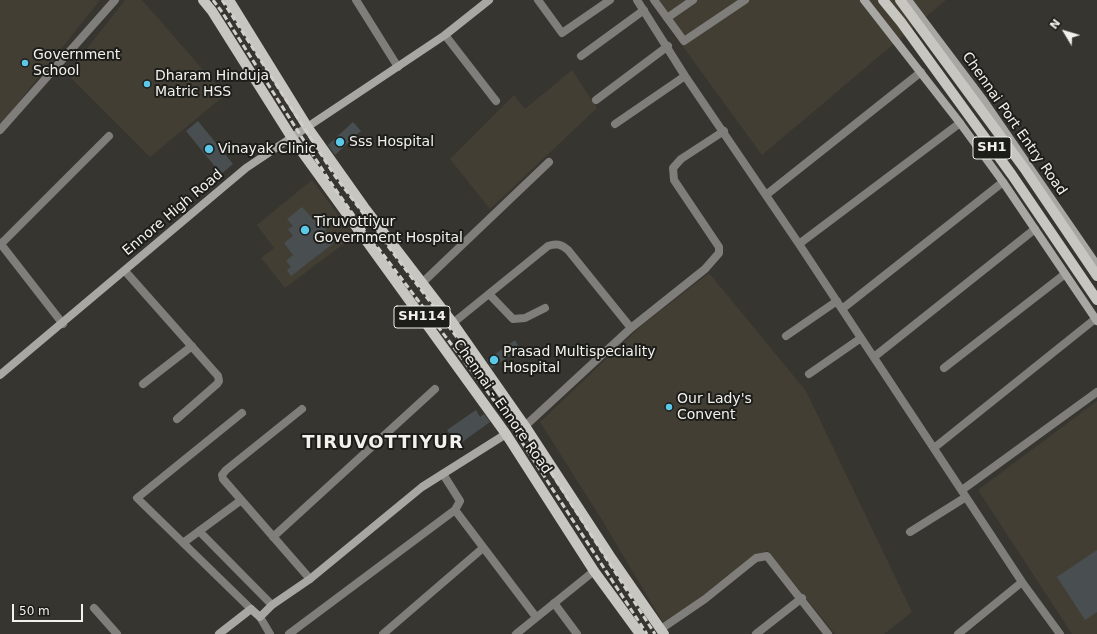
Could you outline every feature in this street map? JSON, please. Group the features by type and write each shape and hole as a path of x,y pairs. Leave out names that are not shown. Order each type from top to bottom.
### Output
{"main road":[{"name":"Chennai - Ennore Road","path":"203,0 212,11 292,138 506,434 594,571 640,634"},
{"name":"Chennai - Ennore Road","path":"229,0 308,128 364,207 453,323 526,426 610,556 663,632"},
{"name":"SH1","path":"883,0 901,22 1012,175 1097,300"},
{"name":"SH1","path":"900,0 1024,168 1097,276"}],"street":[{"path":"0,130 115,0"},
{"path":"356,0 398,67"},
{"name":"Ennore High Road","path":"1,372 63,324 246,168 445,35 489,0"},
{"path":"538,0 562,33 610,0"},
{"path":"637,0 668,46 685,76 724,131 1022,582 1060,634"},
{"path":"654,0 684,41 745,0"},
{"path":"667,18 693,0"},
{"path":"864,0 960,123 1003,182 1096,320 934,448"},
{"name":"Chennai Port Entry Road","path":"908,0 984,101 1097,265"},
{"path":"581,56 644,10"},
{"path":"445,35 496,101"},
{"path":"596,100 668,46"},
{"path":"766,195 921,72"},
{"path":"615,124 685,76"},
{"path":"799,244 960,123"},
{"path":"526,426 631,328 705,269 719,253 719,247 674,180 673,174 674,168 681,159 724,131"},
{"path":"63,324 1,244 109,136"},
{"path":"422,283 549,162"},
{"path":"842,309 1003,182"},
{"path":"874,357 1035,229"},
{"path":"453,323 548,246 562,244 631,328"},
{"path":"125,271 218,376 219,380 177,418"},
{"path":"944,368 1065,274"},
{"path":"489,294 513,319 525,318 545,308"},
{"path":"786,336 837,302"},
{"path":"809,374 861,338"},
{"path":"143,384 192,346"},
{"path":"273,537 435,389"},
{"path":"910,532 1097,392"},
{"path":"302,409 226,470 222,475 223,479 240,501 310,579"},
{"path":"242,413 137,498 260,617 270,634"},
{"path":"260,617 272,605 310,579 422,487 506,434"},
{"path":"289,634 455,510 460,502 443,474"},
{"path":"183,543 240,501"},
{"path":"455,510 536,617"},
{"path":"199,531 272,605"},
{"path":"383,634 483,548"},
{"path":"663,632 756,558 768,556 802,598 824,633"},
{"path":"516,634 594,571"},
{"path":"958,634 1022,582"},
{"path":"756,634 802,598"},
{"path":"554,603 577,634"},
{"path":"94,608 116,634"},
{"path":"218,634 251,609"}],"shaded area":[{"name":"Government School","path":"0,0 100,0 0,126"},
{"name":"Dharam Hinduja Matric HSS","path":"125,0 142,0 225,95 150,157 67,74"},
{"path":"649,0 946,0 762,155"},
{"path":"572,70 597,108 490,209 450,159 514,95 525,109"},
{"name":"Tiruvottiyur Government Hospital","path":"312,180 354,236 285,288 261,258 274,248 257,225"},
{"path":"709,273 806,391 912,612 884,634 835,634 767,550 665,626 602,520 540,422 642,325"},
{"path":"1097,401 1097,634 1072,634 978,490"}],"building":[{"path":"198,121 233,164 221,174 186,131"},
{"path":"353,122 361,131 335,155 328,145"},
{"path":"302,207 318,223 323,220 328,227 325,230 335,242 291,276 287,270 291,267 286,261 293,255 284,243 293,236 288,229 293,226 287,219"},
{"path":"515,340 520,349 492,368 487,360"},
{"path":"476,410 480,417 484,414 490,422 458,445 447,430"},
{"path":"1097,550 1097,612 1085,620 1057,577"}],"railway":[{"path":"213,0 329,180 357,220 499,407 647,634"},
{"path":"222,0 335,176 505,401 655,634"}],"place":[{"name":"Government School","path":"25,63"},
{"name":"Dharam Hinduja Matric HSS","path":"147,84"},
{"name":"Sss Hospital","path":"340,142"},
{"name":"Vinayak Clinic","path":"209,149"},
{"name":"Tiruvottiyur Government Hospital","path":"305,230"},
{"name":"Prasad Multispeciality Hospital","path":"494,360"},
{"name":"Our Lady's Convent","path":"669,407"}],"district":[{"name":"TIRUVOTTIYUR","path":"383,443"}]}
